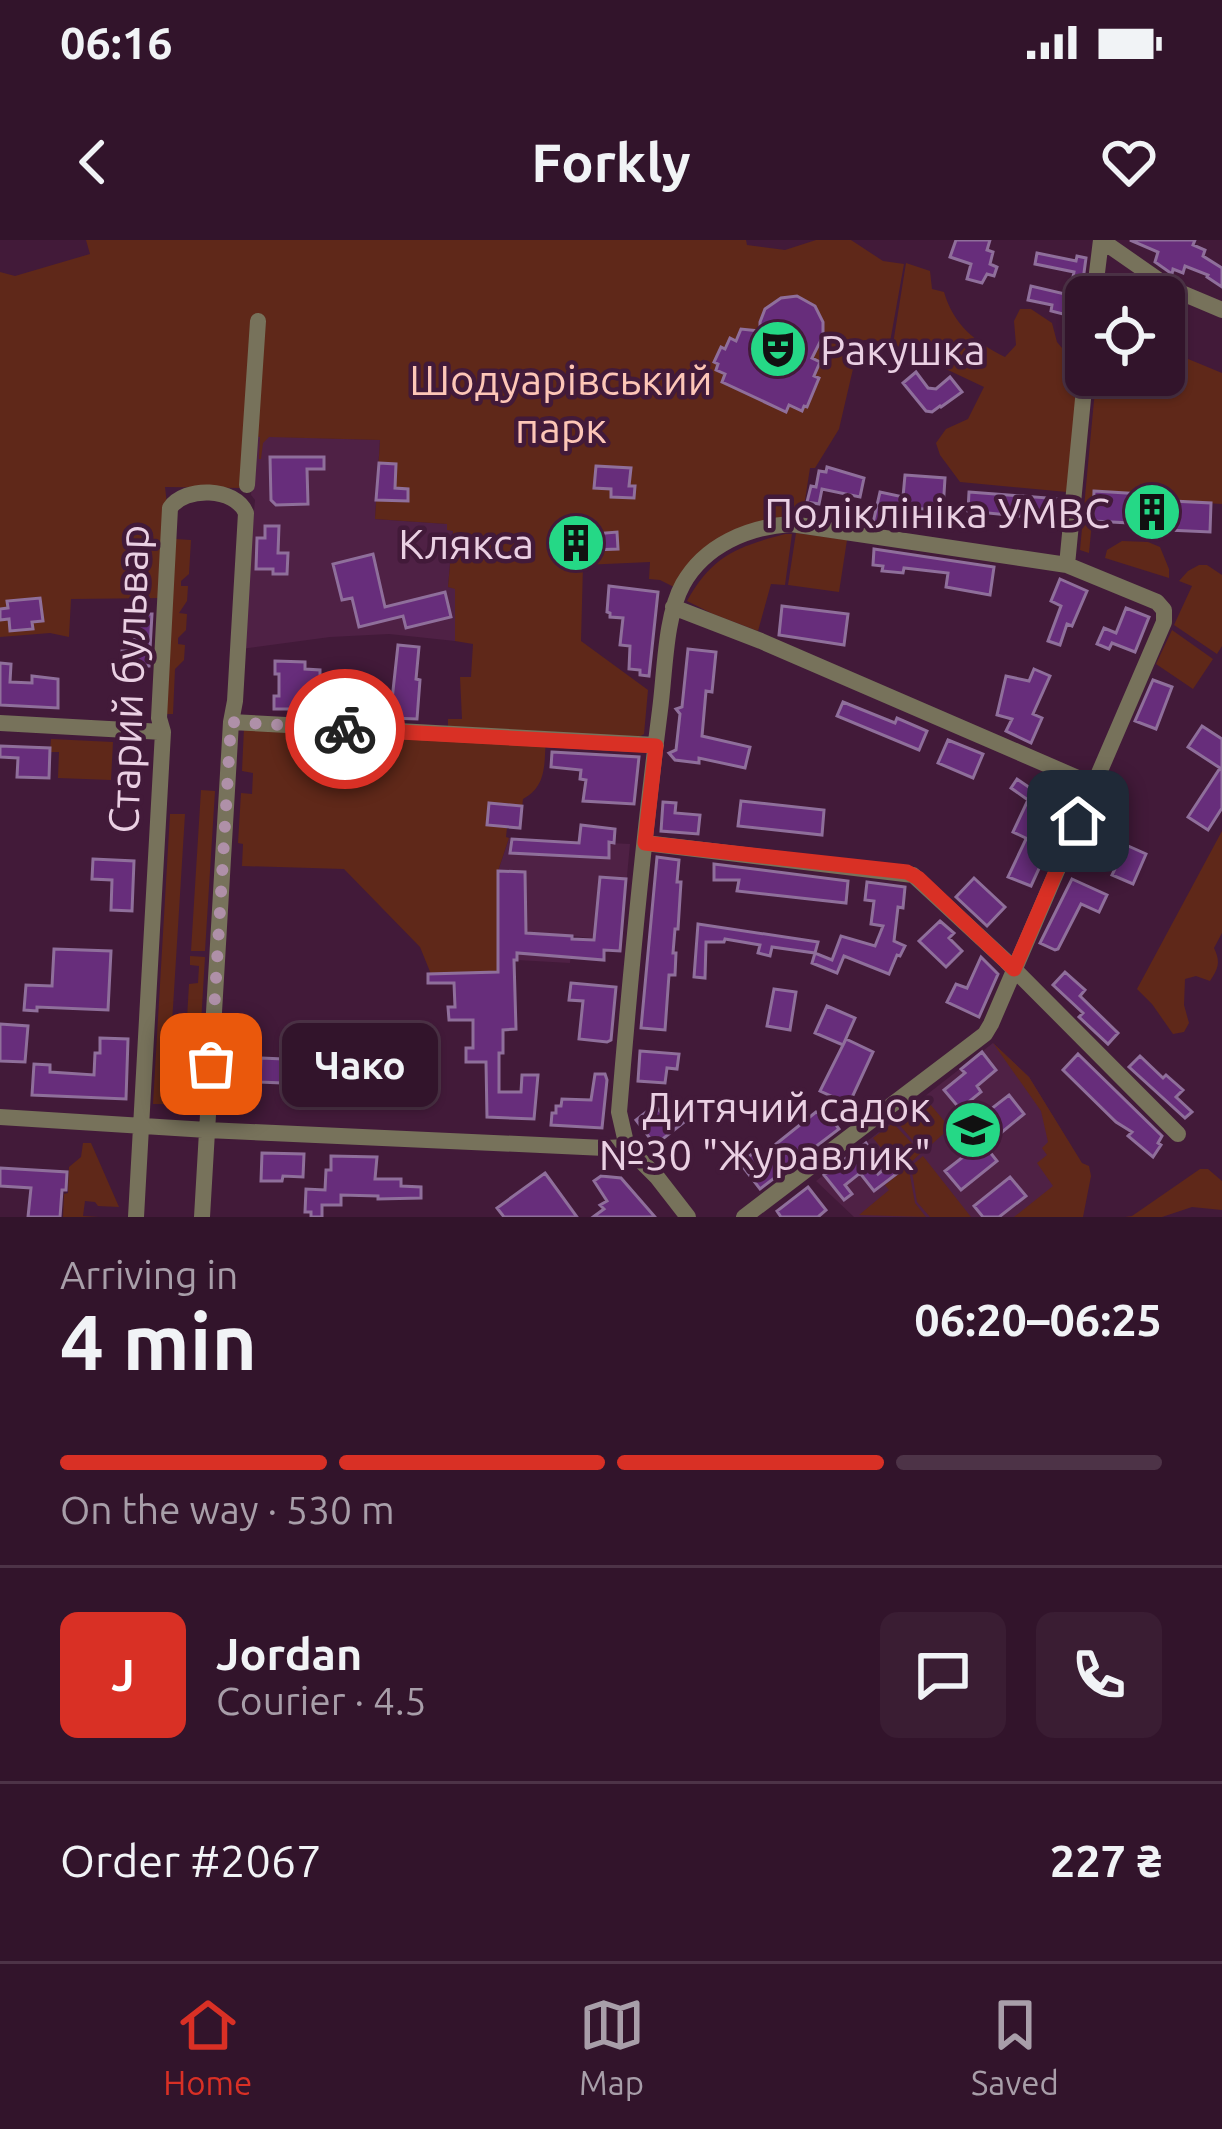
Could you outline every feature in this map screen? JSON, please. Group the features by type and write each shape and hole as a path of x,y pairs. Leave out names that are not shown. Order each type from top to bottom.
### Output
{"street":[{"path":"1097,276 1101,240 1170,288 1222,310"},
{"path":"247,485 258,321"},
{"path":"1067,565 1084,396"},
{"name":"Старий бульвар","path":"136,1217 163,732 159,718 170,508 192,494 235,497 246,513 202,1217"},
{"path":"688,1217 627,1147 619,1112 674,607 689,574 715,549 745,533 791,524 1067,565 1146,596 1166,616 985,1034 745,1217"},
{"path":"674,607 1094,784"},
{"path":"231,722 656,746"},
{"path":"0,723 163,732"},
{"path":"645,843 907,872 918,878 1178,1134"},
{"path":"0,1117 627,1147"}],"shaded area":[{"path":"254,436 380,440 375,519 448,524 453,531 448,587 455,588 455,641 389,634 241,649 255,500 251,495"},
{"path":"509,838 630,844 620,951 607,951 607,940 573,936 570,963 498,959 498,871"},
{"name":"Дитячий садок №30 \"Журавлик\"","path":"993,1043 1029,1077 1082,1164 1069,1217 854,1217 816,1181"}],"green space":[{"name":"Шодуарівський парк","path":"86,240 746,240 747,245 785,250 816,240 851,240 883,261 904,264 890,342 859,343 839,429 815,468 810,468 803,513 717,539 674,587 649,579 650,562 583,565 581,641 648,690 644,734 634,740 546,736 541,780 523,799 520,828 507,827 509,838 498,871 498,972 431,974 420,947 344,869 242,866 243,844 238,843 241,793 252,794 253,773 242,771 244,728 448,738 448,719 462,719 460,677 471,677 473,644 455,641 455,589 448,587 453,531 447,530 447,524 375,519 380,440 269,437 259,459 260,437 248,436 242,488 165,487 162,598 71,599 69,637 50,633 0,637 0,272 15,276 90,254"},
{"path":"906,263 930,271 932,289 944,292 959,323 1005,357 1016,345 1014,321 1020,309 1031,309 1052,323 1057,342 1065,347 1065,396 1079,396 1067,492 960,482 936,443 946,429 968,419 984,387 893,344"},
{"path":"1185,358 1222,373 1222,504 1095,491 1089,553 1080,550 1094,396 1185,396"},
{"path":"796,533 847,540 839,592 788,585"},
{"path":"792,534 785,585 771,584 758,631 687,601 716,563"},
{"path":"175,539 191,540 189,574 181,581 181,586 188,586 187,601 179,613 187,614 186,630 178,638 178,644 185,645 184,660 175,669 173,714 166,714"},
{"path":"1122,541 1160,547 1169,578 1105,558 1107,550"},
{"path":"1199,565 1222,575 1222,646 1217,654 1174,625 1192,586 1179,581"},
{"path":"1172,630 1213,659 1193,689 1156,664"},
{"path":"51,739 113,742 111,780 58,778 59,752 50,752"},
{"path":"201,790 215,791 205,951 191,951"},
{"path":"170,814 185,814 167,1104 153,1104"},
{"path":"1222,831 1222,933 1214,948 1218,965 1210,981 1196,976 1185,979 1189,1023 1184,1032 1173,1034 1137,989"},
{"path":"190,956 205,957 196,1106 182,1105 189,984 198,983 199,966 190,965"},
{"path":"993,1043 1029,1077 1082,1163 1089,1166 1083,1217 1014,1217 1053,1186 1037,1163 1047,1155 1042,1148 1048,1142 1041,1111"},
{"path":"925,1098 950,1128 923,1152 896,1121"},
{"path":"893,1123 921,1153 908,1165 915,1203 926,1217 859,1215 889,1190 885,1185 901,1172 873,1138"},
{"path":"83,1143 91,1143 119,1207 85,1201 83,1216 99,1217 63,1217 69,1167 81,1157"},
{"path":"923,1156 971,1217 930,1217 917,1202 911,1166"},
{"path":"1200,1169 1208,1169 1222,1181 1222,1210 1192,1207 1162,1217 1125,1217 1132,1216"}],"building":[{"path":"956,240 990,240 987,250 993,252 994,276 987,274 982,283 967,279 971,264 950,257"},
{"path":"1130,240 1195,240 1193,245 1205,250 1203,256 1222,268 1222,287 1185,266 1183,273 1173,269 1172,274 1155,262 1158,252"},
{"path":"1037,253 1076,261 1077,256 1086,258 1084,276 1035,264"},
{"path":"1031,286 1065,294 1065,314 1051,311 1052,305 1028,300"},
{"path":"797,296 815,306 823,322 823,336 812,358 820,362 814,376 819,378 807,407 802,411 789,405 786,412 722,382 725,374 716,370 714,362 721,347 725,349 730,338 736,341 741,329 760,331 765,309 781,298"},
{"path":"916,372 928,388 936,389 950,377 962,392 932,412 926,411 903,383"},
{"path":"270,457 324,457 324,469 307,469 308,504 276,505 271,500"},
{"path":"379,463 396,464 395,488 408,489 408,501 376,500"},
{"path":"596,466 631,468 629,486 635,486 634,498 611,497 611,489 594,488"},
{"path":"827,467 864,478 860,497 822,489 819,504 807,502 819,471 826,472"},
{"path":"905,475 945,478 943,510 888,507 884,525 873,523 880,492 903,497"},
{"name":"Поліклініка УМВС","path":"1094,491 1211,503 1210,532 1093,521"},
{"path":"969,492 1061,499 1058,520 968,511"},
{"path":"265,526 279,526 278,553 288,553 287,574 256,569 257,538 265,538"},
{"name":"Клякса","path":"593,530 593,534 617,532 618,549 559,556 558,531"},
{"path":"874,549 994,567 990,595 946,587 948,573 904,568 903,573 882,571 883,566 873,565"},
{"path":"373,554 385,607 445,592 451,617 406,628 403,616 359,627 352,598 342,600 333,564"},
{"path":"1060,579 1087,591 1060,645 1048,641 1061,606 1051,601"},
{"path":"609,586 658,592 649,676 629,669 630,646 620,645 623,618 610,617 607,612"},
{"path":"40,598 43,621 32,622 33,629 10,631 9,619 0,620 0,609 8,608 7,601"},
{"path":"782,606 848,614 844,645 779,635"},
{"path":"1126,608 1149,617 1135,652 1112,643 1109,649 1097,644 1104,628 1116,633"},
{"path":"135,609 148,609 152,614 149,666 122,666 122,651 134,651"},
{"path":"398,645 419,647 417,719 390,718"},
{"path":"688,649 716,652 702,736 750,747 745,768 699,758 699,763 675,760 669,753 676,750 680,714 676,709 682,707"},
{"path":"275,661 305,662 305,669 320,670 320,690 305,690 304,709 274,709 274,696 279,696"},
{"path":"0,663 11,664 10,682 32,683 32,676 58,679 58,708 0,705"},
{"path":"1034,669 1050,676 1033,714 1042,718 1031,743 1006,731 1012,719 997,715 1006,676 1029,681"},
{"path":"1153,680 1172,687 1156,729 1135,721"},
{"path":"843,702 927,731 919,750 837,716"},
{"path":"1202,726 1222,739 1222,808 1208,830 1188,817 1220,768 1188,747"},
{"path":"948,740 983,754 973,778 938,763"},
{"path":"0,746 50,748 49,778 17,777 18,758 0,757"},
{"path":"552,752 639,757 634,804 583,801 586,780 580,779 581,770 551,767"},
{"path":"1043,777 1075,791 1066,814 1046,805 1030,840 1013,832 1028,800 1011,788 1017,779 1036,792"},
{"path":"1107,786 1125,793 1106,838 1088,831"},
{"path":"741,801 824,810 822,835 738,826"},
{"path":"663,802 676,803 675,813 700,815 698,834 661,831"},
{"path":"489,803 522,806 520,828 487,825"},
{"path":"581,825 615,829 609,858 510,853 512,839 579,843"},
{"path":"1026,839 1048,849 1031,886 1008,877"},
{"path":"1126,845 1146,854 1133,884 1112,875"},
{"path":"657,857 679,860 677,882 681,882 675,975 669,975 665,1030 641,1028"},
{"path":"93,859 134,861 132,911 111,910 112,880 92,879"},
{"path":"714,864 848,881 846,903 737,891 739,880 714,880"},
{"path":"498,871 525,872 526,933 572,939 594,940 600,877 626,879 620,951 604,950 604,960 517,953 514,960 516,1029 503,1030 499,1092 521,1092 522,1075 538,1075 534,1119 487,1117 486,1062 466,1062 466,1048 473,1048 473,1020 449,1020 448,1007 455,1007 454,983 428,983 428,974 498,972"},
{"path":"974,878 1005,907 987,926 956,897"},
{"path":"1072,879 1107,895 1099,912 1081,904 1055,950 1040,943"},
{"path":"867,882 905,887 894,941 905,946 889,974 844,956 837,973 812,963 815,953 832,960 841,936 875,946 883,926 871,924 874,901 865,900"},
{"path":"940,921 954,933 949,938 962,951 946,967 919,941"},
{"path":"698,924 818,942 815,953 772,947 770,956 758,953 760,945 725,939 706,942 705,978 694,977"},
{"path":"54,949 111,951 108,1010 24,1010 26,985 52,986"},
{"path":"981,957 998,974 979,1017 947,1002 956,984 967,988"},
{"path":"1065,972 1085,990 1080,996 1118,1033 1108,1044 1053,985"},
{"path":"571,983 616,987 611,1040 579,1039 583,1001 569,1000"},
{"path":"774,989 796,992 790,1030 767,1026"},
{"path":"827,1006 855,1018 843,1045 815,1033"},
{"path":"0,1024 28,1026 25,1062 0,1061"},
{"path":"100,1038 128,1039 126,1099 32,1095 34,1064 50,1065 50,1072 94,1075"},
{"path":"846,1039 873,1052 849,1104 820,1091"},
{"path":"640,1051 679,1054 677,1069 667,1068 665,1083 638,1081"},
{"path":"982,1052 996,1070 977,1086 981,1092 960,1109 944,1090"},
{"path":"1078,1054 1162,1136 1153,1157 1063,1070"},
{"path":"1140,1056 1183,1090 1176,1097 1192,1112 1185,1118 1129,1067"},
{"path":"261,1058 351,1062 351,1086 260,1082"},
{"path":"595,1074 605,1074 607,1080 602,1128 551,1125 552,1113 562,1099 591,1100"},
{"path":"1009,1095 1024,1114 985,1146 997,1161 961,1190 945,1171 963,1157 953,1145"},
{"path":"655,1105 663,1115 672,1108 683,1123 655,1145 636,1120"},
{"path":"816,1112 831,1118 839,1129 760,1189 740,1163 756,1151 766,1163 781,1150 776,1144"},
{"path":"866,1143 873,1153 866,1158 878,1174 892,1163 899,1172 874,1191 860,1173 845,1185 852,1194 844,1200 824,1175"},
{"path":"262,1153 304,1154 303,1177 261,1181"},
{"path":"331,1156 377,1157 375,1179 401,1179 401,1186 421,1187 421,1198 341,1195 341,1205 322,1205 322,1217 311,1217 311,1212 305,1212 306,1189 325,1190"},
{"path":"0,1168 67,1172 60,1217 28,1217 31,1188 0,1186"},
{"path":"545,1173 577,1217 504,1217 497,1208"},
{"path":"601,1176 621,1178 655,1217 593,1217 607,1201 594,1181"},
{"path":"1010,1177 1026,1196 999,1217 983,1217 974,1206"},
{"path":"808,1187 826,1210 818,1217 781,1217 777,1211"}],"way so far":[{"path":"211,1064 231,722 345,729"}],"place":[{"name":"Ракушка","path":"778,349"},
{"name":"Поліклініка УМВС","path":"1152,512"},
{"name":"Клякса","path":"576,543"},
{"name":"Чако","path":"211,1064"},
{"name":"Дитячий садок №30 \"Журавлик\"","path":"973,1130"}],"route":[{"path":"345,729 656,746 645,843 913,874 1014,969 1078,821"}]}
